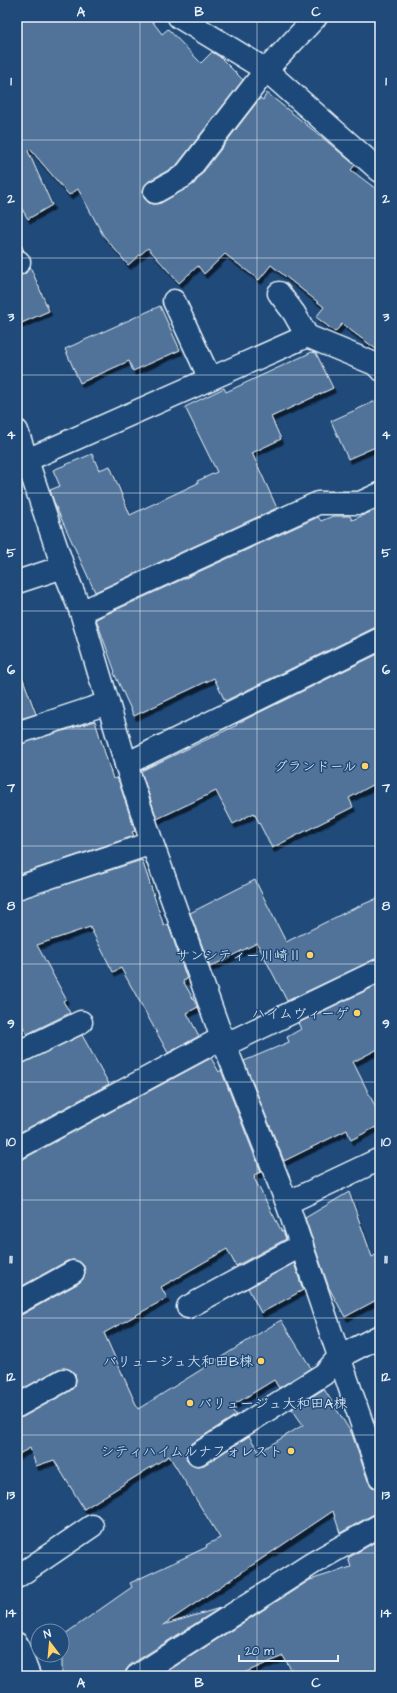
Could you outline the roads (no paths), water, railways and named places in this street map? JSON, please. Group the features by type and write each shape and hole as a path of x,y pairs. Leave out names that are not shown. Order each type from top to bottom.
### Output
{"street":[{"path":"179,17 266,70 380,172"},
{"path":"155,192 184,176 266,70 316,17"},
{"path":"279,292 308,336 375,364 380,368"},
{"path":"174,301 210,379"},
{"path":"27,460 308,336"},
{"path":"17,431 63,567 81,612 126,764 152,843 222,1038 288,1203 380,1477"},
{"path":"81,612 318,502 360,503 380,494"},
{"path":"17,582 63,567"},
{"path":"126,764 380,639"},
{"path":"17,733 108,703"},
{"path":"17,888 152,843"},
{"path":"17,1148 222,1038 235,1040 380,970"},
{"path":"17,1053 81,1022"},
{"path":"288,1203 380,1159"},
{"path":"188,1307 302,1245"},
{"path":"17,1303 73,1272"},
{"path":"198,1454 324,1374 339,1357 380,1336"},
{"path":"17,1406 64,1380"},
{"path":"137,1676 313,1563 380,1525"},
{"path":"17,1577 92,1526"},
{"path":"17,1644 29,1676"}],"place":[{"name":"グランドール","path":"365,766"},
{"name":"サンシティー川崎Ⅱ","path":"310,955"},
{"name":"ハイムヴィーゲ","path":"357,1013"},
{"name":"バリュージュ大和田B棟","path":"261,1361"},
{"name":"バリュージュ大和田A棟","path":"190,1403"},
{"name":"シティハイムルナフォレスト","path":"291,1451"}]}
